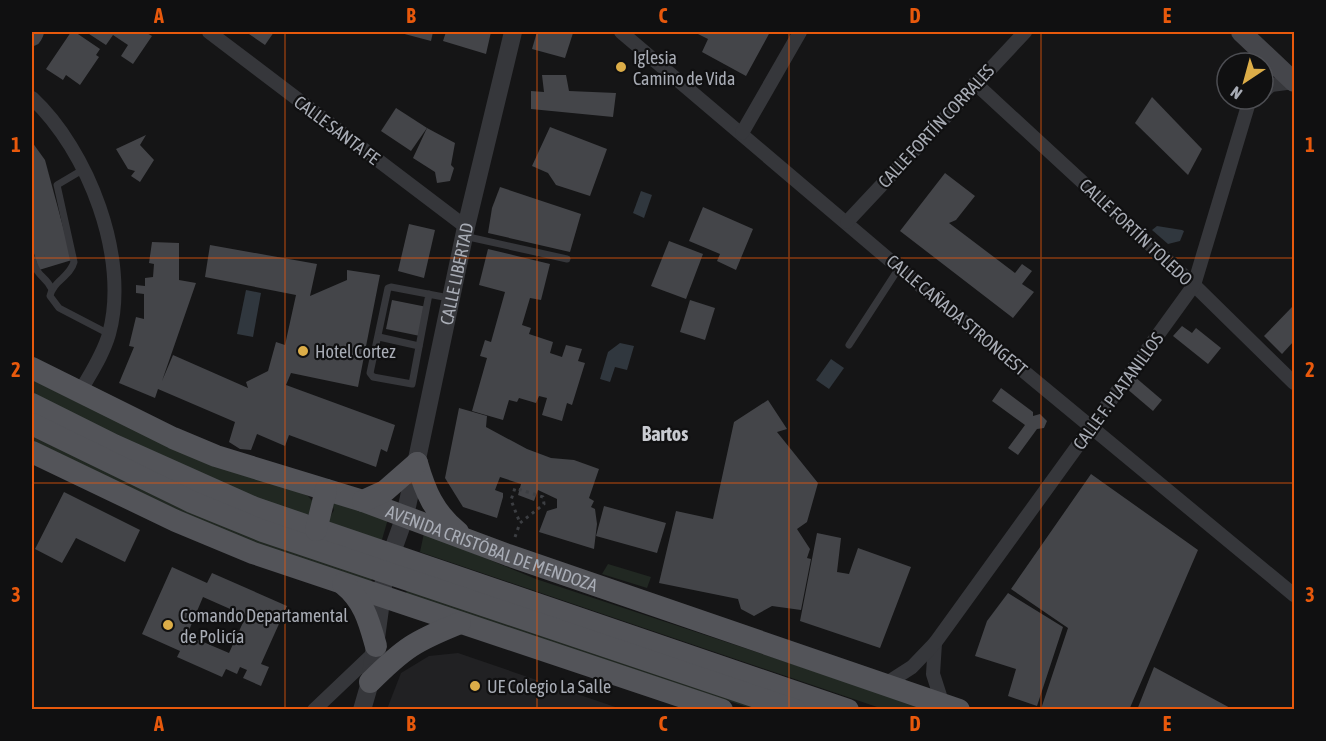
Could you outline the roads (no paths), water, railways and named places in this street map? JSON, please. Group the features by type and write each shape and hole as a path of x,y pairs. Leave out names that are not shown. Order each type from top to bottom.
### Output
{"main road":[{"path":"1253,44 1294,82"},
{"name":"AVENIDA CRISTÓBAL DE MENDOZA","path":"32,368 216,456 363,501 508,555 883,686 951,707"},
{"name":"AVENIDA CRISTÓBAL DE MENDOZA","path":"32,404 202,486 316,530 394,566 795,710"},
{"name":"AVENIDA CRISTÓBAL DE MENDOZA","path":"32,424 226,516 394,566 848,710"},
{"path":"32,452 176,521 253,553 722,710"},
{"path":"363,501 393,485 417,463 429,500 448,524 464,537"},
{"path":"316,530 326,490"},
{"path":"340,581 360,602 368,617 375,649"},
{"path":"370,682 410,645 460,623"}],"street":[{"name":"CALLE SANTA FE","path":"209,32 465,231"},
{"name":"CALLE LIBERTAD","path":"387,599 465,231 513,32"},
{"name":"CALLE CAÑADA STRONGEST","path":"621,32 899,268 1294,596"},
{"path":"742,133 800,32"},
{"name":"CALLE FORTÍN CORRALES","path":"847,222 1025,32"},
{"path":"1275,84 1294,82"},
{"name":"CALLE FORTÍN TOLEDO","path":"975,83 1194,285 1294,383"},
{"path":"32,98 55,122 84,169 105,229 112,266 114,293 109,334 80,392"},
{"name":"CALLE F. PLATANILLOS","path":"883,686 912,668 935,643 1194,285 1247,111"},
{"path":"370,682 387,599"},
{"path":"362,710 387,599"},
{"path":"935,643 933,674 951,707"},
{"path":"314,710 375,649"}],"lane":[{"path":"51,288 69,272 74,262 57,185 84,169"},
{"path":"465,231 567,259"},
{"path":"32,258 38,274 49,283 50,296 59,308 109,334"},
{"path":"849,345 899,268"},
{"path":"429,294 410,385 373,377 370,373 388,288 429,294 451,298"},
{"path":"379,337 419,346"}],"place":[{"name":"Iglesia Camino de Vida","path":"621,67"},
{"name":"Hotel Cortez","path":"303,351"},
{"name":"Comando Departamental de Policía","path":"168,625"},
{"name":"UE Colegio La Salle","path":"475,686"}],"district":[{"name":"Bartos","path":"665,433"}]}
